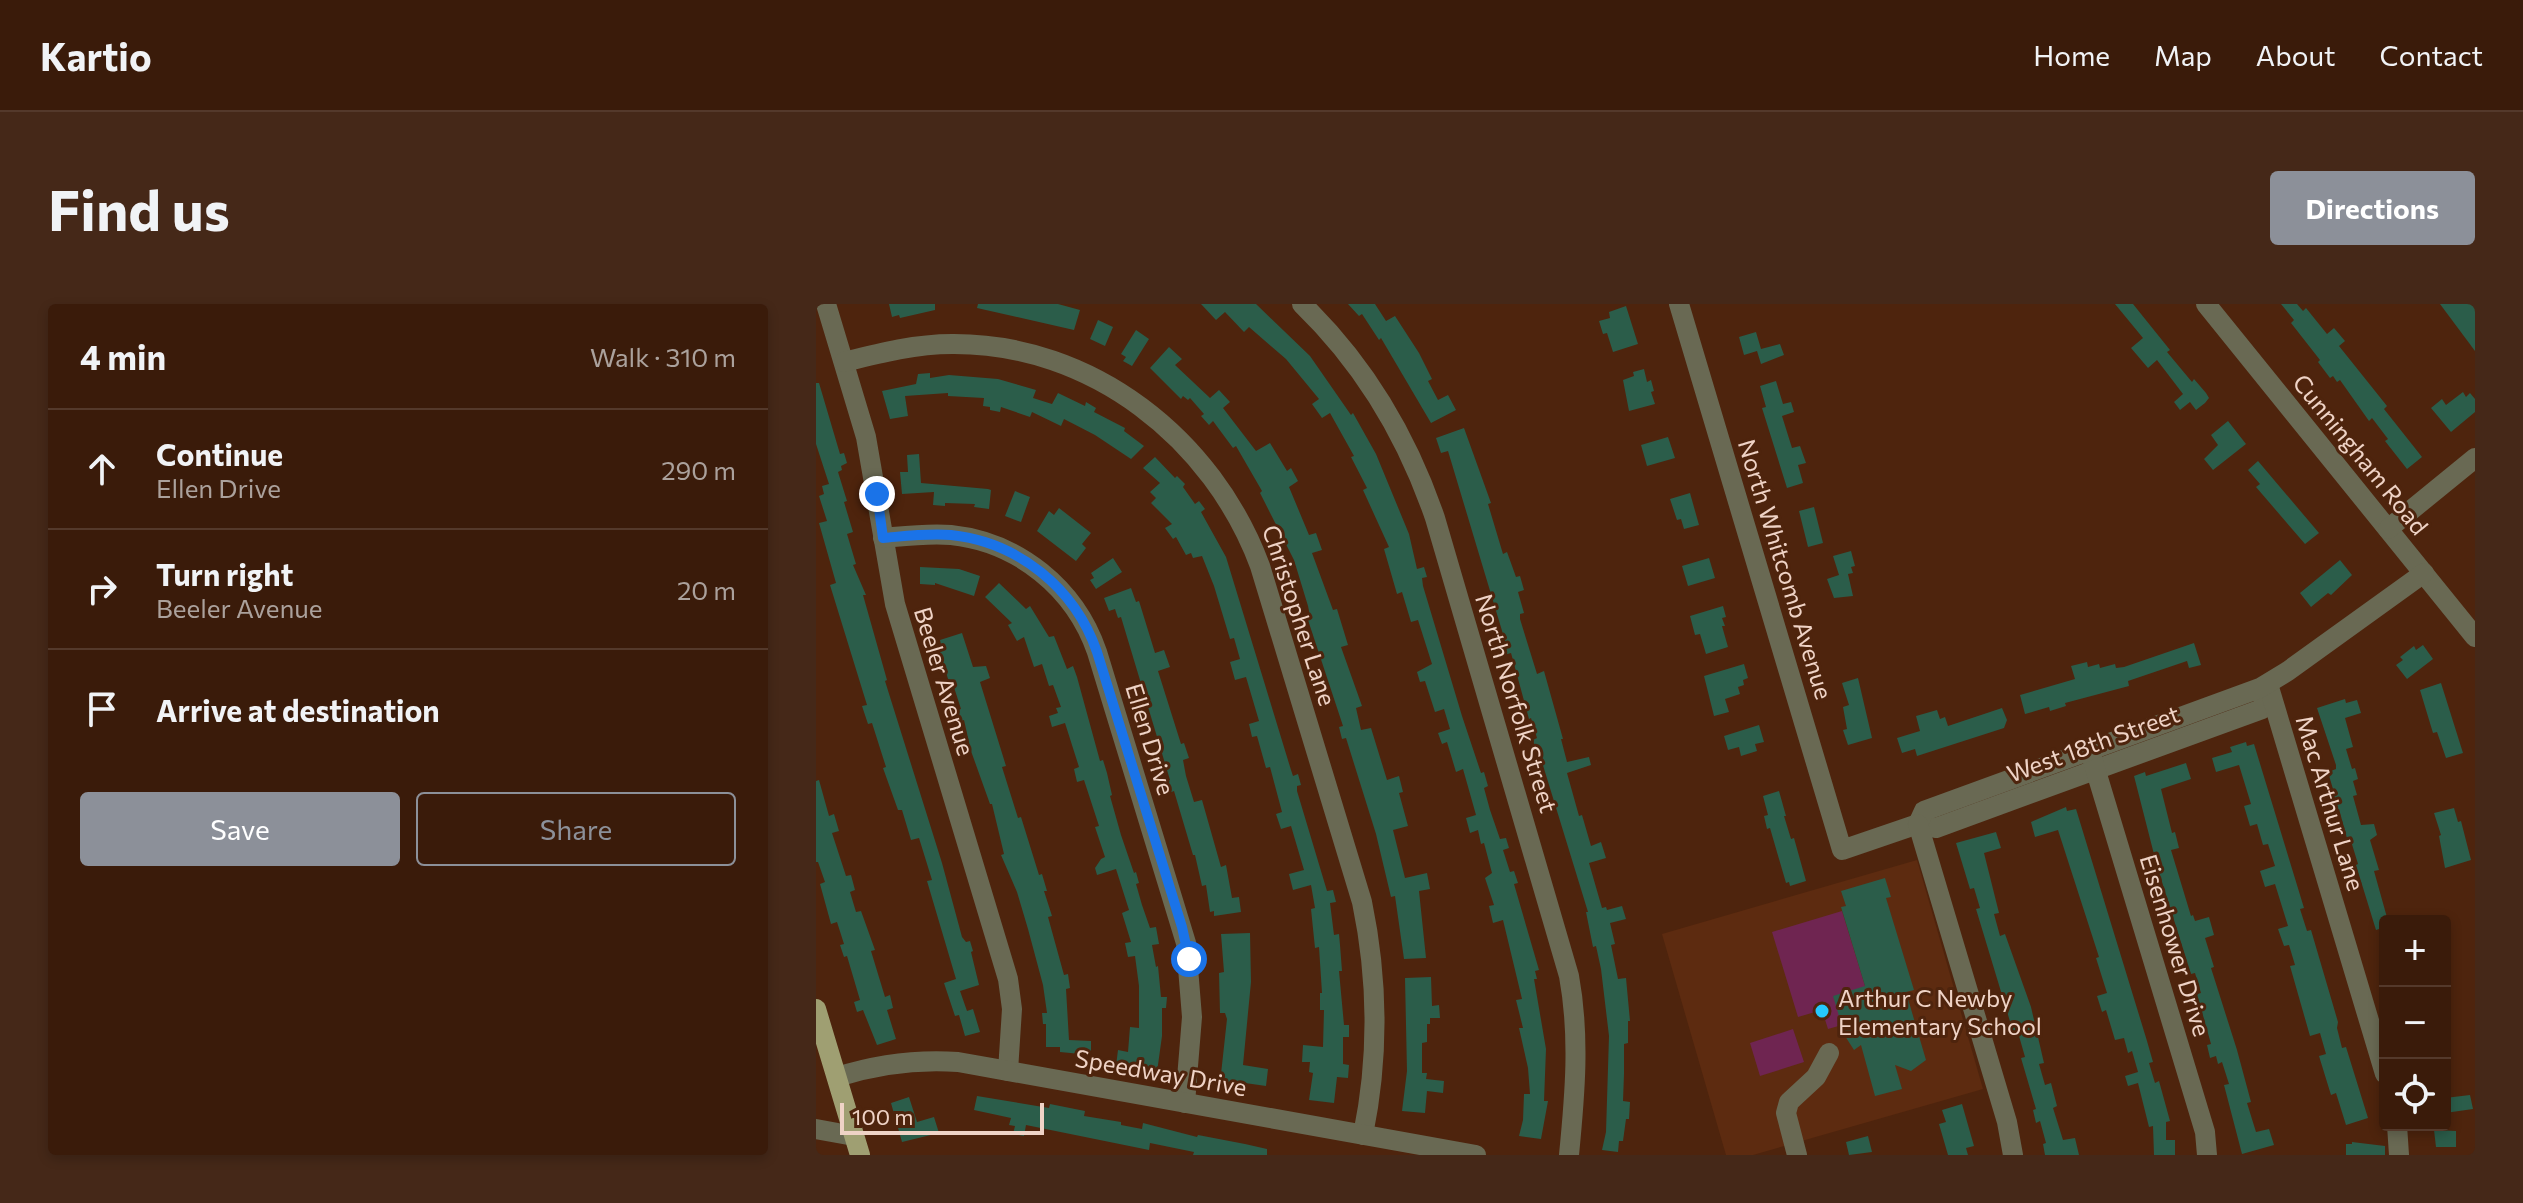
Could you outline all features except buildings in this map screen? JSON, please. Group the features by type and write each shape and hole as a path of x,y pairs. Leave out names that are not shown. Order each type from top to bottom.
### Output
{"main road":[{"path":"816,1009 857,1146"}],"street":[{"name":"Beeler Avenue","path":"826,304 870,455 897,610 1008,979 1012,1009 1008,1071"},
{"name":"North Norfolk Street","path":"1302,304 1347,352 1386,408 1410,454 1435,518 1569,976 1577,1062 1569,1155"},
{"name":"North Whitcomb Avenue","path":"1679,304 1842,850"},
{"name":"Cunningham Road","path":"2206,304 2475,637"},
{"name":"Christopher Lane","path":"844,362 910,347 950,344 1014,351 1057,362 1097,379 1151,413 1193,453 1224,492 1240,519 1260,566 1362,902 1370,951 1375,1021 1372,1078 1363,1135"},
{"path":"2388,529 2475,458"},
{"name":"Ellen Drive","path":"883,538 953,535 1002,549 1045,575 1072,603 1087,627 1186,943 1192,1017 1185,1103"},
{"name":"West 18th Street","path":"1842,850 1918,824 1924,811 2092,760 2268,684 2424,573"},
{"name":"Mac Arthur Lane","path":"2268,684 2380,1059"},
{"name":"Eisenhower Drive","path":"2092,760 2205,1132 2207,1155"},
{"path":"1918,824 2009,1129 2013,1155"},
{"path":"1797,1155 1786,1113 1789,1102 1816,1077 1829,1053"},
{"name":"Speedway Drive","path":"837,1077 887,1063 926,1060 958,1062 1476,1155"},
{"path":"816,1129 857,1146"},
{"path":"2397,1131 2399,1155"}],"shaded area":[{"name":"Arthur C Newby Elementary School","path":"1917,860 1983,1089 1753,1155 1726,1155 1662,934"},
{"path":"1842,911 1865,986 1842,1025 1828,1029 1822,1010 1798,1017 1772,932"},
{"path":"1793,1029 1804,1062 1760,1076 1750,1043"}],"place":[{"name":"Arthur C Newby Elementary School","path":"1822,1011"}],"route":[{"path":"877,494 883,538 947,535 990,544 1035,567 1059,588 1079,613 1097,652 1182,927 1189,959"}]}
